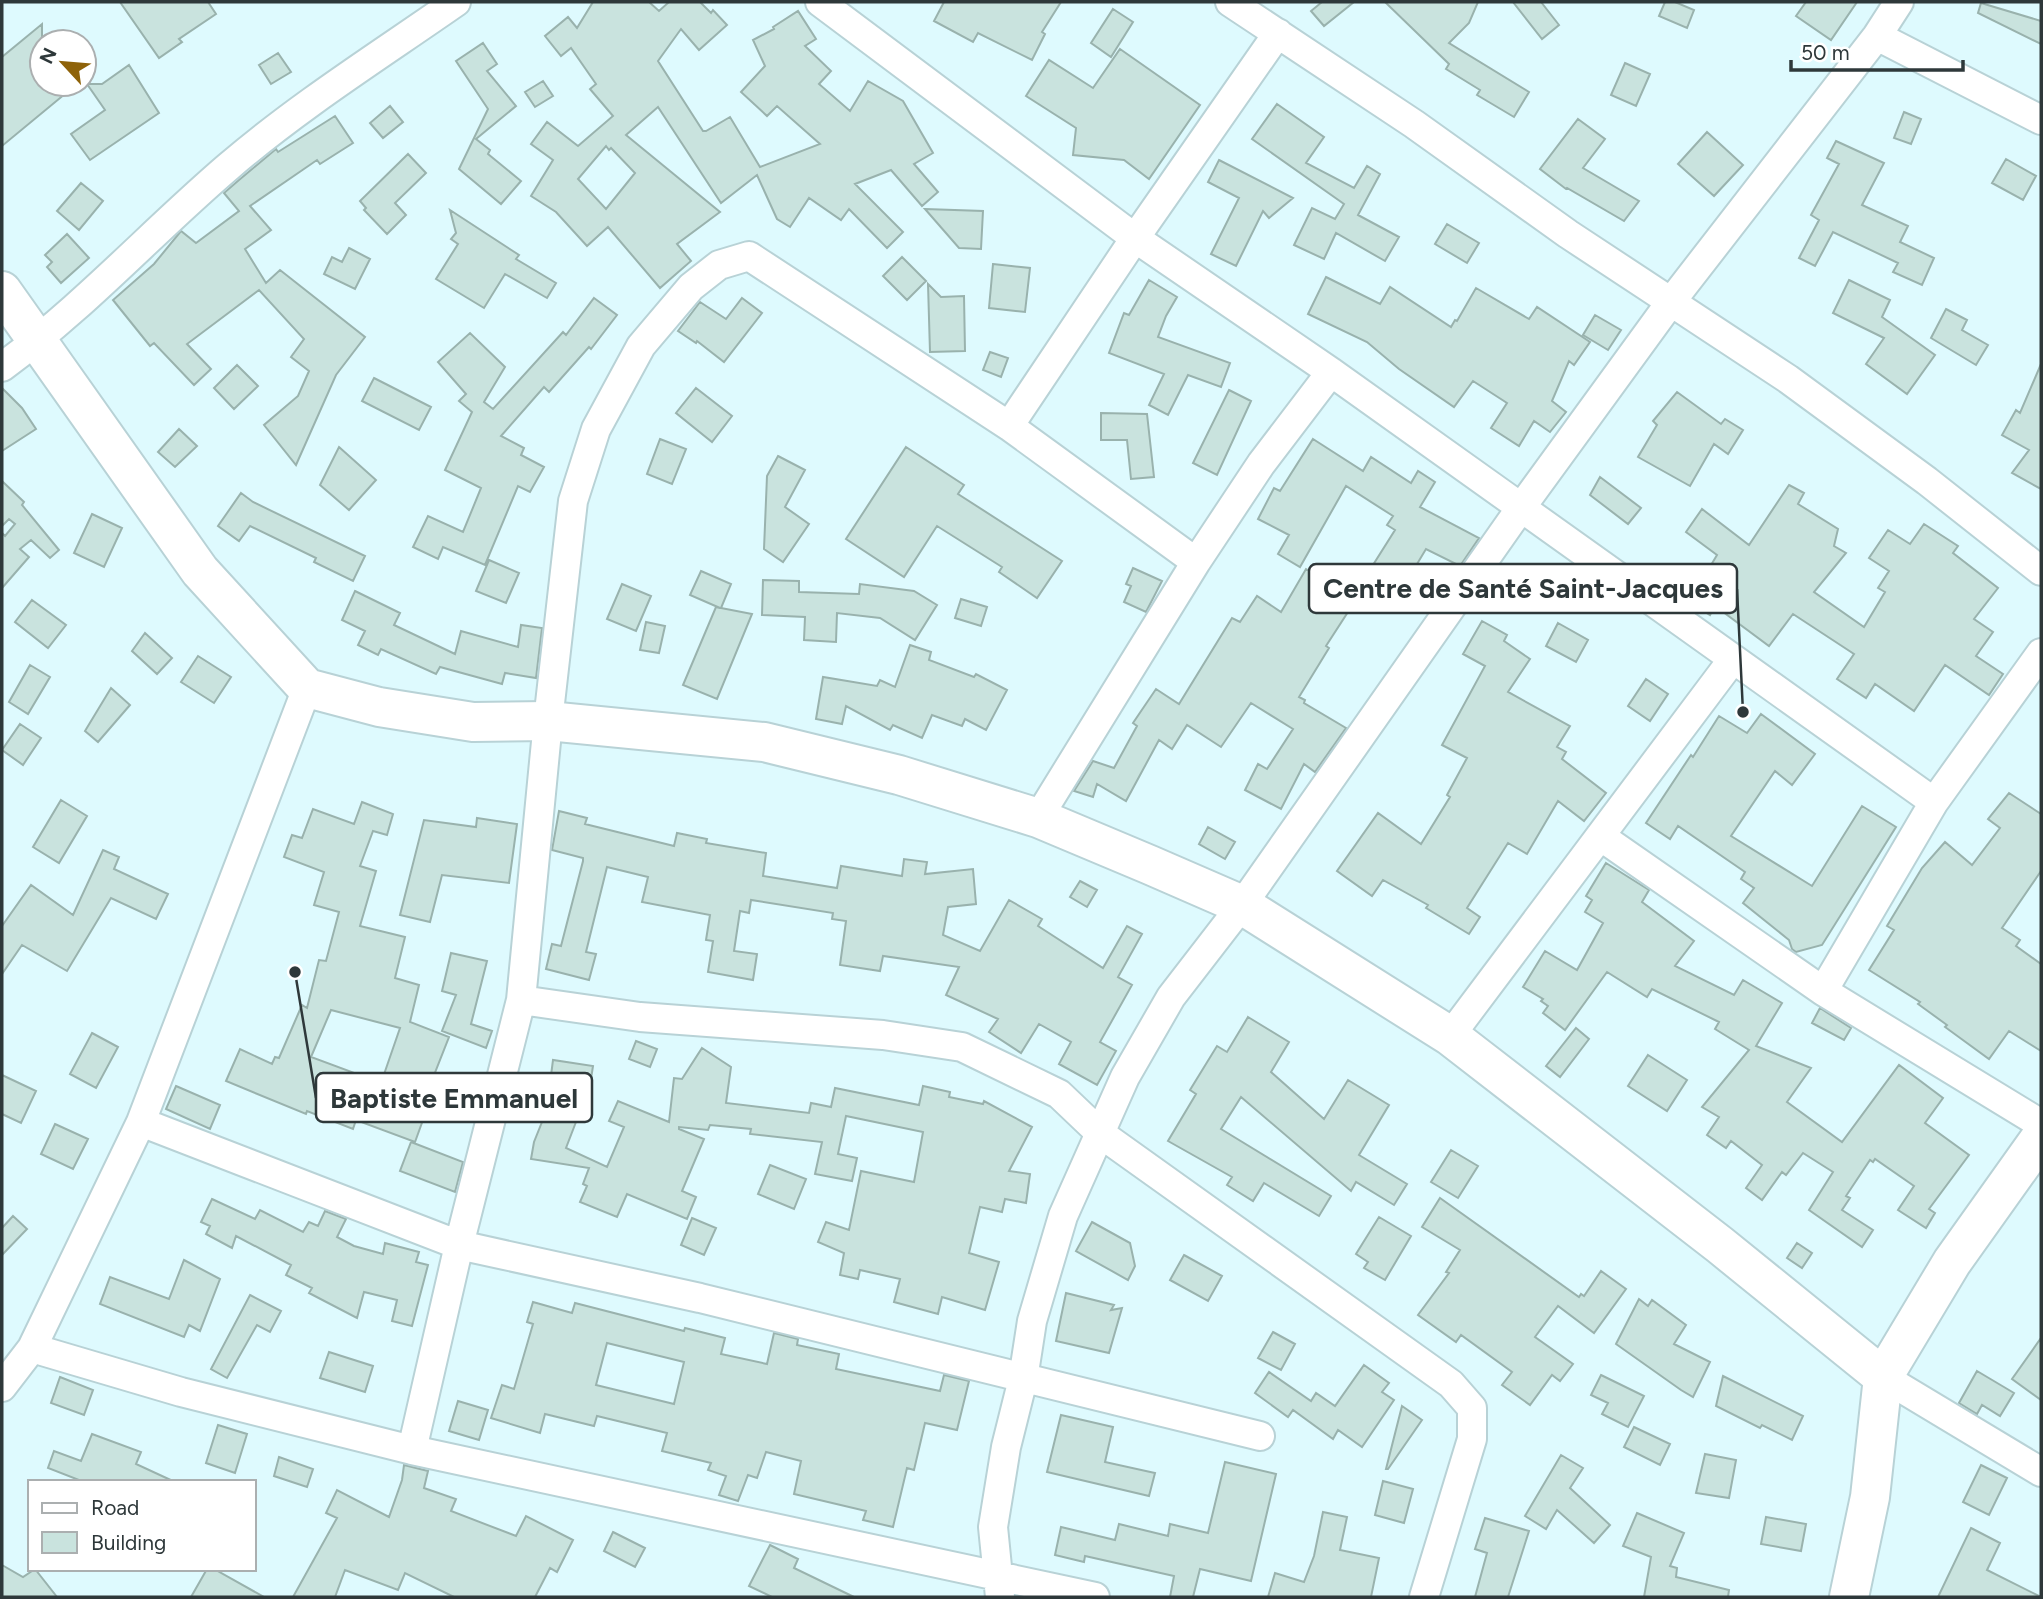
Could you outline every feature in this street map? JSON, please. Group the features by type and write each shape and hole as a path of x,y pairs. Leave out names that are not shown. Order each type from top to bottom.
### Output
{"street":[{"path":"2,367 37,341 229,166 324,93 456,2"},
{"path":"820,2 1135,238 1331,372 1934,802"},
{"path":"1230,2 1414,124 1670,303 1788,379 1927,481 2041,571"},
{"path":"998,1587 993,1527 1006,1447 1023,1380 1032,1321 1063,1216 1125,1077 1171,997 1242,905 1520,509 1670,303 1877,36 1899,2"},
{"path":"1009,426 1135,238 1278,33"},
{"path":"1877,36 2041,120"},
{"path":"412,1450 458,1245 521,1000 573,501 596,429 642,346 691,287 719,265 749,256 1009,426 1196,562"},
{"path":"2,290 200,571 307,688 379,707 473,722 548,721 764,742 899,775 1038,818 1242,905 1450,1036 1720,1245 1883,1377 2041,1472"},
{"path":"1038,818 1196,562 1261,464 1331,372"},
{"path":"1823,991 1934,802 2041,653"},
{"path":"1450,1036 1733,659"},
{"path":"2,1387 32,1348 141,1122 307,688"},
{"path":"1601,836 1823,991 2041,1124"},
{"path":"521,1000 640,1017 883,1035 962,1047 1059,1094 1101,1134 1451,1384 1472,1408 1472,1439 1424,1597"},
{"path":"141,1122 458,1245 700,1298 1023,1380 1260,1436"},
{"path":"1849,1597 1870,1496 1883,1377 1952,1262 2041,1137"},
{"path":"32,1348 181,1392 412,1450 998,1587 1095,1597"}],"building":[{"path":"120,2 208,2 216,14 179,39 182,42 159,58"},
{"path":"593,2 649,2 659,11 669,2 700,2 711,13 713,10 727,25 699,50 681,29 658,61 703,131 730,117 760,167 820,144 777,106 767,116 741,92 765,66 753,40 774,29 773,27 798,11 816,39 805,46 831,71 819,84 850,111 868,81 903,101 933,153 914,164 938,192 922,206 891,170 855,184 903,232 887,248 849,209 841,220 809,198 790,227 777,219 757,175 721,203 658,107 626,135 720,212 677,244 691,261 660,288 608,227 587,246 556,212 531,196 553,160 531,144 547,122 578,146 613,116 590,89 596,84 571,48 561,56 545,36 568,17 577,28","holes":["606,146 609,150 611,148 635,173 606,209 578,179"]},
{"path":"944,2 1061,2 1042,32 1045,34 1032,60 978,33 973,42 934,21"},
{"path":"1322,2 1354,2 1324,26 1311,11"},
{"path":"1385,2 1478,2 1469,23 1449,43 1529,92 1514,117 1477,95 1480,90 1446,69 1449,64"},
{"path":"1513,2 1541,2 1559,25 1542,39"},
{"path":"1665,2 1675,2 1694,10 1687,28 1659,16"},
{"path":"1806,2 1857,2 1831,40 1796,16"},
{"path":"1981,3 2041,21 2041,44 1978,13"},
{"path":"1113,9 1133,22 1111,57 1091,43"},
{"path":"28,36 28,98 60,98 2,146 2,57"},
{"path":"483,43 497,64 487,71 516,106 476,139 490,150 488,154 521,181 501,204 459,169 488,109 456,61"},
{"path":"1120,49 1200,105 1149,179 1124,160 1073,155 1076,128 1026,96 1049,60 1093,88"},
{"path":"278,53 291,72 271,84 259,65"},
{"path":"1625,63 1650,74 1636,106 1611,95"},
{"path":"129,65 159,113 90,160 71,134 105,110 97,98 98,84"},
{"path":"543,81 553,96 535,107 525,92"},
{"path":"1277,104 1324,137 1306,163 1354,188 1367,166 1380,174 1358,215 1399,237 1385,261 1336,233 1324,259 1294,245 1312,208 1335,219 1344,204 1252,139"},
{"path":"390,106 403,122 383,138 370,123"},
{"path":"1904,112 1921,119 1911,144 1894,138"},
{"path":"335,116 353,143 320,164 317,160 250,206 271,230 245,249 266,283 280,270 365,337 336,375 296,465 264,425 298,396 309,371 291,357 304,339 259,290 187,344 211,369 194,385 154,343 150,346 113,300 154,264 181,231 196,243 239,211 224,193 276,149 278,152"},
{"path":"1578,119 1605,139 1583,168 1639,201 1624,221 1566,189 1540,169"},
{"path":"1707,132 1743,165 1714,196 1678,164"},
{"path":"1836,141 1884,163 1862,205 1908,226 1900,242 1934,258 1922,285 1893,272 1898,263 1833,232 1815,266 1799,258 1819,220 1811,215 1839,164 1827,158"},
{"path":"408,154 426,173 395,203 406,215 387,234 364,210 366,208 360,201"},
{"path":"2006,159 2036,176 2023,200 1992,183"},
{"path":"1219,160 1293,198 1269,218 1263,211 1236,266 1211,254 1239,198 1208,182"},
{"path":"81,183 103,201 79,230 57,211"},
{"path":"925,209 983,211 981,249 959,248"},
{"path":"450,210 519,255 516,259 556,283 547,298 505,274 484,308 436,279 458,244 451,239 456,233"},
{"path":"1447,224 1479,243 1467,263 1435,244"},
{"path":"67,234 89,258 61,283 47,267 52,262 45,255"},
{"path":"349,248 370,259 355,289 324,274 332,257 342,262"},
{"path":"902,257 926,281 907,300 883,276"},
{"path":"993,264 1030,268 1025,312 989,308"},
{"path":"1326,277 1380,304 1390,287 1451,327 1476,288 1529,319 1537,307 1590,342 1574,365 1569,361 1552,401 1566,412 1550,432 1534,421 1519,446 1491,428 1507,403 1473,381 1454,407 1399,369 1367,342 1308,314"},
{"path":"1149,280 1177,297 1158,337 1230,363 1221,387 1188,375 1168,415 1149,405 1164,374 1109,353 1124,313 1129,315"},
{"path":"1849,280 1890,300 1882,317 1935,355 1907,394 1866,364 1884,338 1833,313"},
{"path":"928,284 941,297 964,296 965,351 930,352"},
{"path":"594,298 617,315 591,349 589,347 549,392 544,387 501,436 524,448 521,455 544,467 530,492 518,486 485,565 443,547 438,559 413,547 428,516 463,532 481,488 445,470 472,412 459,401 466,394 438,362 470,333 505,367 484,402 493,409 563,332 566,335"},
{"path":"742,298 762,313 724,362 697,341 696,343 678,331 700,302 726,319"},
{"path":"1946,309 1967,320 1962,330 1988,345 1976,365 1931,338"},
{"path":"1595,315 1621,330 1608,350 1583,335"},
{"path":"990,352 1008,358 1001,377 983,370"},
{"path":"2041,364 2041,489 2012,473 2029,450 2002,435 2016,410 2020,413"},
{"path":"237,365 258,386 234,409 214,388"},
{"path":"374,378 431,407 419,430 362,401"},
{"path":"2,388 22,408 36,429 2,451"},
{"path":"696,388 732,416 712,442 676,413"},
{"path":"1229,390 1251,401 1217,475 1193,463"},
{"path":"1677,392 1721,424 1725,419 1743,430 1728,454 1714,444 1690,486 1638,457 1657,425 1653,421"},
{"path":"1101,413 1147,414 1154,477 1131,479 1127,440 1101,440"},
{"path":"179,429 197,446 175,467 158,452"},
{"path":"660,439 686,449 672,484 647,474"},
{"path":"1313,439 1363,471 1371,457 1411,483 1418,471 1435,482 1420,507 1479,538 1460,566 1426,549 1393,604 1361,584 1395,530 1387,525 1393,516 1346,486 1300,567 1278,554 1289,535 1258,519 1274,488 1280,491"},
{"path":"339,447 376,480 349,510 320,485"},
{"path":"906,447 964,485 958,494 1062,561 1037,598 999,572 1002,567 937,526 904,577 846,539"},
{"path":"778,456 805,470 785,507 809,524 783,562 764,549 767,476"},
{"path":"1600,477 1641,508 1628,524 1590,495"},
{"path":"2,481 24,502 22,505 59,550 50,558 31,540 20,549 29,557 2,588 2,533 5,536 15,524 9,519 2,526"},
{"path":"1789,485 1804,493 1798,504 1838,529 1834,546 1846,553 1814,592 1864,627 1885,592 1878,588 1889,571 1869,558 1888,530 1910,544 1924,524 1958,546 1953,553 1998,588 1974,619 1993,632 1976,656 2003,674 1989,695 1945,665 1914,711 1875,684 1866,698 1837,679 1854,654 1793,614 1769,646 1715,606 1710,615 1689,602 1717,555 1686,532 1702,509 1749,545"},
{"path":"241,493 253,502 365,556 353,581 314,562 316,558 250,526 239,541 218,526"},
{"path":"92,514 122,528 104,567 74,553"},
{"path":"489,560 519,573 506,603 476,591"},
{"path":"1133,568 1162,581 1146,612 1124,602 1131,586 1126,584"},
{"path":"1306,569 1357,598 1326,646 1329,648 1299,697 1305,700 1304,703 1346,728 1315,772 1304,764 1281,809 1245,790 1258,764 1267,769 1293,729 1251,703 1221,747 1187,725 1172,749 1159,740 1126,801 1097,784 1093,797 1074,791 1093,761 1114,768 1137,726 1133,723 1156,689 1179,704 1232,618 1240,622 1257,596 1281,612"},
{"path":"701,571 731,584 721,608 752,614 717,699 683,685 716,607 720,608 690,595"},
{"path":"763,580 799,581 799,592 859,594 860,584 914,591 937,605 915,640 880,618 837,613 836,642 804,640 805,617 762,615"},
{"path":"622,584 651,596 636,631 607,619"},
{"path":"355,591 400,613 394,625 455,654 461,631 518,647 521,625 542,628 536,678 505,673 502,684 440,667 436,674 381,649 378,655 358,645 365,631 342,620"},
{"path":"961,599 987,607 981,626 955,618"},
{"path":"32,600 66,625 48,648 15,622"},
{"path":"1482,621 1507,635 1504,641 1530,659 1508,692 1570,726 1557,747 1566,752 1562,759 1606,793 1584,821 1558,801 1527,854 1508,843 1467,908 1480,917 1469,934 1426,908 1428,905 1383,880 1372,896 1337,871 1378,813 1421,844 1450,797 1447,795 1467,758 1442,745 1485,666 1463,654"},
{"path":"646,622 665,626 659,653 640,650"},
{"path":"1558,623 1588,640 1576,662 1546,646"},
{"path":"145,633 172,658 157,674 132,651"},
{"path":"910,645 931,652 929,660 974,677 976,674 1007,690 986,730 965,719 962,726 932,715 922,738 893,725 890,730 846,706 842,724 816,719 823,677 877,686 880,680 895,687"},
{"path":"198,656 231,677 214,703 181,682"},
{"path":"30,665 50,677 28,714 9,702"},
{"path":"1646,679 1668,694 1650,721 1628,706"},
{"path":"111,688 130,705 98,742 85,731"},
{"path":"1761,714 1815,754 1792,785 1775,771 1731,836 1812,886 1862,806 1896,827 1822,945 1796,952 1789,940 1743,903 1754,888 1741,879 1745,872 1678,826 1670,839 1646,823 1719,716 1747,733"},
{"path":"20,724 41,738 23,765 2,750"},
{"path":"2009,793 2041,814 2041,871 2002,928 2020,940 2016,946 2041,964 2041,1051 2009,1031 1989,1059 1945,1027 1947,1025 1918,1004 1920,1002 1869,970 1894,930 1887,926 1922,868 1945,842 1972,865 2000,828 1988,819"},
{"path":"61,800 87,816 59,863 33,847"},
{"path":"362,802 393,814 387,835 373,831 360,866 376,871 360,926 405,937 395,978 419,985 410,1022 449,1037 427,1093 432,1095 415,1142 356,1120 353,1129 307,1111 306,1114 226,1081 240,1049 272,1064 275,1057 279,1058 302,1005 307,1008 319,960 326,961 339,912 314,905 324,872 284,857 292,835 302,838 313,809 354,824","holes":["331,1010 400,1028 381,1083 311,1057"]},
{"path":"559,811 587,818 585,824 674,846 677,833 707,839 706,843 766,853 763,876 837,888 841,866 902,876 904,859 927,862 925,874 973,869 976,904 948,907 943,935 980,951 1009,900 1042,919 1038,926 1103,968 1127,926 1142,934 1118,977 1132,985 1100,1042 1116,1051 1097,1085 1059,1064 1071,1042 1039,1024 1021,1053 989,1032 998,1019 946,995 959,967 883,956 880,971 840,965 846,921 832,919 833,913 751,900 749,913 740,911 734,951 757,954 753,980 708,972 713,941 706,940 710,915 642,902 648,877 607,867 586,952 596,954 589,980 546,969 552,944 561,946 583,861 583,858 552,850"},
{"path":"477,818 517,824 509,883 442,875 430,922 400,915 424,820 476,827"},
{"path":"1208,827 1235,842 1225,859 1199,844"},
{"path":"103,850 119,857 114,869 168,894 156,919 111,898 67,971 22,945 2,974 2,926 31,885 73,915"},
{"path":"1606,863 1649,890 1642,902 1694,941 1675,966 1734,995 1743,980 1782,1003 1756,1046 1811,1068 1787,1102 1842,1142 1899,1065 1943,1098 1925,1123 1969,1155 1929,1209 1935,1213 1926,1228 1898,1210 1914,1186 1875,1159 1873,1162 1870,1160 1846,1196 1850,1198 1842,1210 1873,1230 1862,1247 1809,1210 1833,1172 1803,1153 1786,1175 1782,1172 1762,1200 1746,1188 1762,1165 1731,1141 1726,1148 1707,1135 1719,1117 1702,1107 1749,1050 1715,1029 1719,1022 1652,989 1647,997 1607,972 1565,1030 1543,1013 1548,1006 1541,1001 1543,999 1523,987 1545,951 1577,970 1603,923 1585,912 1592,900 1586,896"},
{"path":"1080,881 1097,890 1087,907 1070,897"},
{"path":"451,953 487,961 471,1024 492,1031 486,1048 442,1031 456,995 442,991"},
{"path":"1820,1008 1851,1028 1844,1040 1812,1023"},
{"path":"1248,1017 1289,1042 1271,1072 1324,1119 1348,1080 1389,1105 1359,1155 1407,1184 1394,1205 1356,1182 1351,1191 1241,1097 1221,1129 1331,1196 1319,1216 1264,1183 1253,1201 1227,1185 1232,1177 1168,1141 1196,1094 1190,1090 1217,1046 1227,1052"},
{"path":"1576,1028 1589,1039 1560,1077 1546,1066"},
{"path":"92,1033 118,1047 96,1088 70,1074"},
{"path":"636,1041 657,1049 650,1067 629,1059"},
{"path":"702,1048 731,1067 726,1103 809,1113 811,1103 831,1107 835,1088 919,1105 923,1086 950,1092 949,1097 983,1104 984,1101 1032,1127 1009,1171 1030,1174 1026,1203 1005,1199 1002,1212 980,1207 969,1253 999,1262 985,1310 942,1297 938,1314 894,1302 900,1279 860,1270 858,1279 840,1275 844,1253 818,1242 826,1222 849,1230 861,1171 914,1182 923,1132 846,1116 838,1154 857,1158 852,1181 815,1174 822,1142 750,1134 751,1129 710,1125 708,1130 679,1127 704,1139 682,1191 696,1197 687,1219 627,1194 617,1217 580,1202 587,1186 583,1184 589,1168 531,1159 534,1142 554,1092 549,1091 553,1060 593,1066 586,1111 581,1109 566,1148 607,1167 624,1127 609,1121 618,1101 669,1122 674,1078 682,1079"},
{"path":"1648,1055 1687,1080 1667,1111 1628,1086"},
{"path":"2,1075 36,1091 21,1123 2,1114"},
{"path":"176,1086 220,1105 210,1129 166,1109"},
{"path":"55,1124 88,1139 73,1169 41,1154"},
{"path":"411,1142 463,1162 455,1192 400,1171"},
{"path":"1451,1150 1478,1166 1458,1198 1431,1182"},
{"path":"770,1165 806,1179 794,1209 758,1194"},
{"path":"1440,1198 1579,1297 1581,1294 1584,1296 1601,1271 1626,1289 1594,1333 1558,1306 1535,1337 1573,1364 1560,1381 1552,1375 1530,1405 1502,1385 1512,1372 1461,1335 1456,1342 1418,1315 1449,1273 1446,1272 1460,1250 1422,1227"},
{"path":"212,1199 255,1219 260,1210 303,1232 309,1222 318,1226 325,1211 346,1219 337,1237 354,1246 383,1254 385,1243 419,1252 416,1262 428,1265 412,1326 392,1321 397,1300 364,1292 357,1318 309,1293 312,1288 286,1275 291,1265 236,1236 232,1248 206,1234 210,1226 201,1222"},
{"path":"13,1216 27,1229 2,1255 2,1228"},
{"path":"1379,1217 1411,1236 1385,1280 1364,1268 1368,1262 1356,1254"},
{"path":"692,1218 716,1228 704,1255 681,1245"},
{"path":"1092,1222 1130,1243 1135,1266 1128,1280 1076,1251"},
{"path":"1797,1243 1812,1253 1802,1268 1787,1258"},
{"path":"1184,1255 1222,1276 1208,1301 1170,1280"},
{"path":"184,1260 220,1279 200,1331 189,1325 184,1337 100,1304 110,1277 169,1299"},
{"path":"1066,1293 1114,1305 1111,1310 1122,1308 1109,1353 1056,1341"},
{"path":"250,1295 281,1311 270,1332 257,1325 227,1378 211,1369"},
{"path":"1639,1299 1648,1306 1652,1300 1686,1325 1674,1344 1710,1362 1693,1397 1616,1344"},
{"path":"533,1302 572,1313 575,1303 684,1331 685,1328 725,1338 721,1354 767,1364 774,1333 798,1339 797,1345 839,1354 836,1369 940,1391 944,1375 969,1381 957,1430 925,1423 914,1470 907,1468 893,1527 863,1520 866,1511 794,1494 801,1461 766,1452 757,1478 748,1475 738,1501 719,1495 726,1476 708,1470 711,1463 662,1451 667,1433 597,1416 594,1426 545,1414 540,1433 491,1418 502,1385 514,1389 533,1324 527,1322","holes":["607,1343 684,1362 674,1404 596,1385"]},
{"path":"1273,1332 1295,1344 1281,1370 1258,1358"},
{"path":"2041,1338 2041,1400 2012,1379"},
{"path":"329,1352 373,1366 365,1392 320,1378"},
{"path":"1364,1365 1389,1383 1382,1392 1394,1400 1362,1447 1338,1430 1333,1439 1293,1410 1288,1417 1255,1393 1269,1372 1311,1401 1316,1393 1335,1406"},
{"path":"1977,1371 2014,1393 2000,1416 1982,1405 1977,1414 1959,1403"},
{"path":"1601,1375 1644,1396 1628,1427 1602,1414 1608,1403 1591,1395"},
{"path":"1723,1376 1803,1416 1792,1440 1762,1425 1760,1428 1716,1406"},
{"path":"60,1377 93,1390 84,1415 51,1403"},
{"path":"458,1401 488,1410 479,1440 449,1431"},
{"path":"1402,1406 1422,1420 1386,1469"},
{"path":"1061,1415 1113,1427 1105,1462 1155,1473 1149,1496 1047,1472"},
{"path":"218,1425 247,1434 235,1473 206,1463"},
{"path":"1634,1427 1670,1444 1660,1465 1624,1447"},
{"path":"92,1434 141,1452 136,1464 171,1480 79,1480 48,1468 54,1451 81,1461"},
{"path":"1705,1454 1736,1460 1729,1498 1696,1493"},
{"path":"1561,1455 1583,1468 1570,1488 1610,1525 1594,1543 1557,1510 1546,1529 1525,1516"},
{"path":"279,1457 313,1469 307,1487 274,1476"},
{"path":"1225,1462 1276,1474 1251,1581 1200,1569 1193,1597 1170,1597 1174,1576 1085,1556 1084,1562 1055,1555 1061,1527 1115,1540 1119,1524 1168,1536 1170,1524 1208,1533"},
{"path":"404,1465 428,1471 424,1488 456,1499 451,1511 516,1536 526,1516 573,1540 557,1572 550,1568 535,1597 454,1597 405,1573 398,1590 345,1570 335,1597 293,1597 337,1518 326,1513 337,1490 389,1517 402,1480"},
{"path":"1981,1465 2007,1478 1989,1515 1963,1502"},
{"path":"1383,1481 1413,1489 1404,1523 1375,1515"},
{"path":"1323,1512 1347,1517 1340,1550 1379,1558 1371,1597 1268,1597 1275,1573 1304,1582 1314,1556"},
{"path":"1637,1513 1684,1533 1670,1566 1677,1568 1676,1577 1729,1590 1728,1597 1644,1597 1651,1557 1623,1546"},
{"path":"1766,1517 1806,1524 1801,1551 1761,1544"},
{"path":"1485,1518 1529,1531 1508,1597 1475,1597 1487,1553 1475,1549"},
{"path":"1971,1528 2000,1543 1987,1570 2041,1597 1938,1597"},
{"path":"613,1532 645,1548 635,1567 604,1551"},
{"path":"770,1545 798,1559 794,1568 854,1597 772,1597 749,1586"},
{"path":"2,1565 23,1577 37,1571 57,1597 2,1597"},
{"path":"206,1571 218,1571 264,1597 191,1597"}],"place":[{"name":"Centre de Santé Saint-Jacques","path":"1743,712"},
{"name":"Baptiste Emmanuel","path":"295,972"}]}
